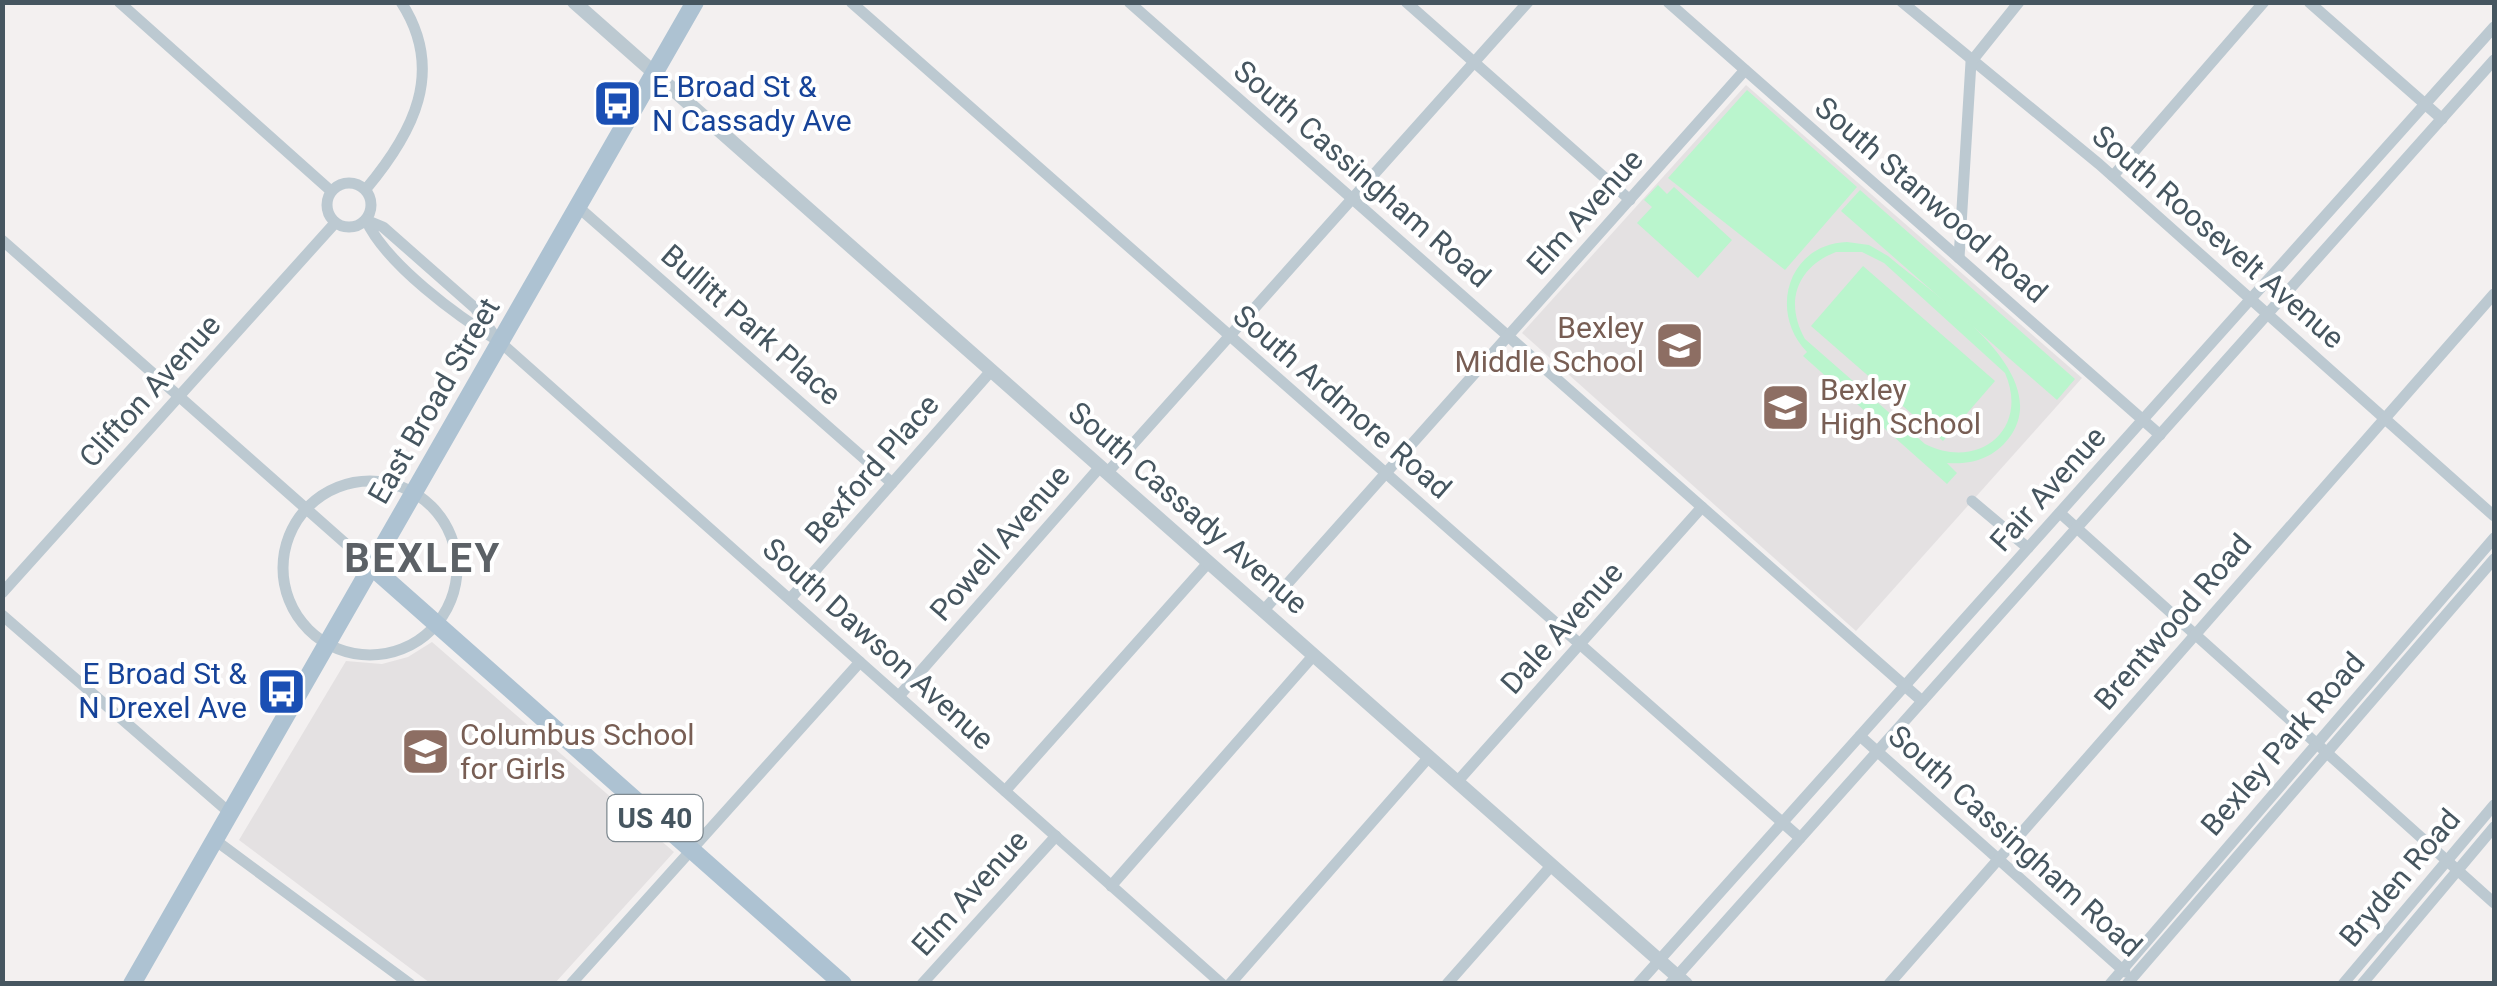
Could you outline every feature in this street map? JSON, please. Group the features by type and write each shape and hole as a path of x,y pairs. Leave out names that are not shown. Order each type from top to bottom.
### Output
{"main road":[{"name":"East Broad Street","path":"132,984 694,2"},
{"name":"US 40","path":"371,566 842,984"}],"street":[{"path":"119,2 332,191"},
{"path":"366,190 401,146 419,106 423,60 412,20 401,2"},
{"name":"South Cassady Avenue","path":"574,2 1552,865 1678,981"},
{"name":"South Ardmore Road","path":"851,2 1800,838"},
{"name":"South Cassingham Road","path":"1129,2 1922,701"},
{"path":"1406,2 1630,200"},
{"name":"Powell Avenue","path":"899,696 1528,2"},
{"name":"South Stanwood Road","path":"1668,2 2160,434"},
{"name":"South Roosevelt Avenue","path":"1902,2 2269,312 2494,516"},
{"path":"1959,258 1972,62 2020,2"},
{"path":"2112,176 2264,2"},
{"path":"2309,2 2442,119"},
{"name":"Fair Avenue","path":"1638,984 2494,27"},
{"name":"Fair Avenue","path":"1678,981 1877,751 2494,60"},
{"name":"Elm Avenue","path":"1263,611 1745,70"},
{"path":"352,182 366,190 372,204 366,220 349,228 336,223 326,204 332,191 352,182"},
{"name":"Bullitt Park Place","path":"577,206 892,483"},
{"name":"South Dawson Avenue","path":"366,220 383,227 474,308 500,342 1222,984"},
{"name":"Clifton Avenue","path":"2,593 336,223"},
{"path":"2,240 371,566"},
{"name":"Brentwood Road","path":"1889,984 2494,294"},
{"name":"Bexford Place","path":"790,599 991,371"},
{"path":"356,481 386,482 414,492 442,516 458,562 454,594 437,624 414,644 385,654 356,654 327,643 298,617 284,581 286,542 306,509 332,489 356,481"},
{"path":"1972,501 2028,548"},
{"name":"Dale Avenue","path":"1457,782 1702,507"},
{"path":"2060,512 2494,903"},
{"name":"Bexley Park Road","path":"2130,979 2317,744 2494,538"},
{"name":"Bexley Park Road","path":"2110,984 2130,979 2494,559"},
{"path":"1005,791 1208,562"},
{"path":"2,615 230,813"},
{"path":"1111,886 1313,656"},
{"path":"570,984 860,662"},
{"name":"South Cassingham Road","path":"1860,736 2130,979"},
{"path":"1230,984 1429,757"},
{"name":"Bryden Road","path":"2342,984 2494,805"},
{"name":"Bryden Road","path":"2362,984 2494,827"},
{"name":"Elm Avenue","path":"922,984 1056,836"},
{"path":"215,840 410,984"},
{"path":"1447,984 1552,865"}],"shaded area":[{"path":"1746,85 2082,378 1856,631 1522,333"},
{"name":"Columbus School for Girls","path":"432,642 674,852 555,983 430,983 239,840 346,661 382,664 408,657"}],"green space":[{"path":"1747,90 1857,187 1785,270 1668,178"},
{"path":"1658,185 1667,194 1674,187 1732,240 1698,278 1637,223 1652,207 1644,200"},
{"path":"1860,190 2075,379 2057,400 1841,211"},
{"path":"1847,242 1869,245 1888,256 1959,313 2004,361 2017,387 2020,413 2009,438 1981,459 1947,463 1957,473 1947,484 1803,356 1807,352 1795,336 1789,318 1790,283 1810,254","holes":["1836,252 1862,252 1884,263 2005,373 2011,394 2010,412 2005,428 1994,440 1963,452 1925,444 1805,339 1795,312 1795,299 1804,276"]},
{"path":"1863,266 1995,381 1943,441 1811,326"}],"place":[{"name":"E Broad St & N Cassady Ave","path":"617,104"},
{"name":"Bexley Middle School","path":"1679,345"},
{"name":"Bexley High School","path":"1785,407"},
{"name":"E Broad St & N Drexel Ave","path":"282,691"},
{"name":"Columbus School for Girls","path":"425,752"}],"district":[{"name":"BEXLEY","path":"423,558"}]}
